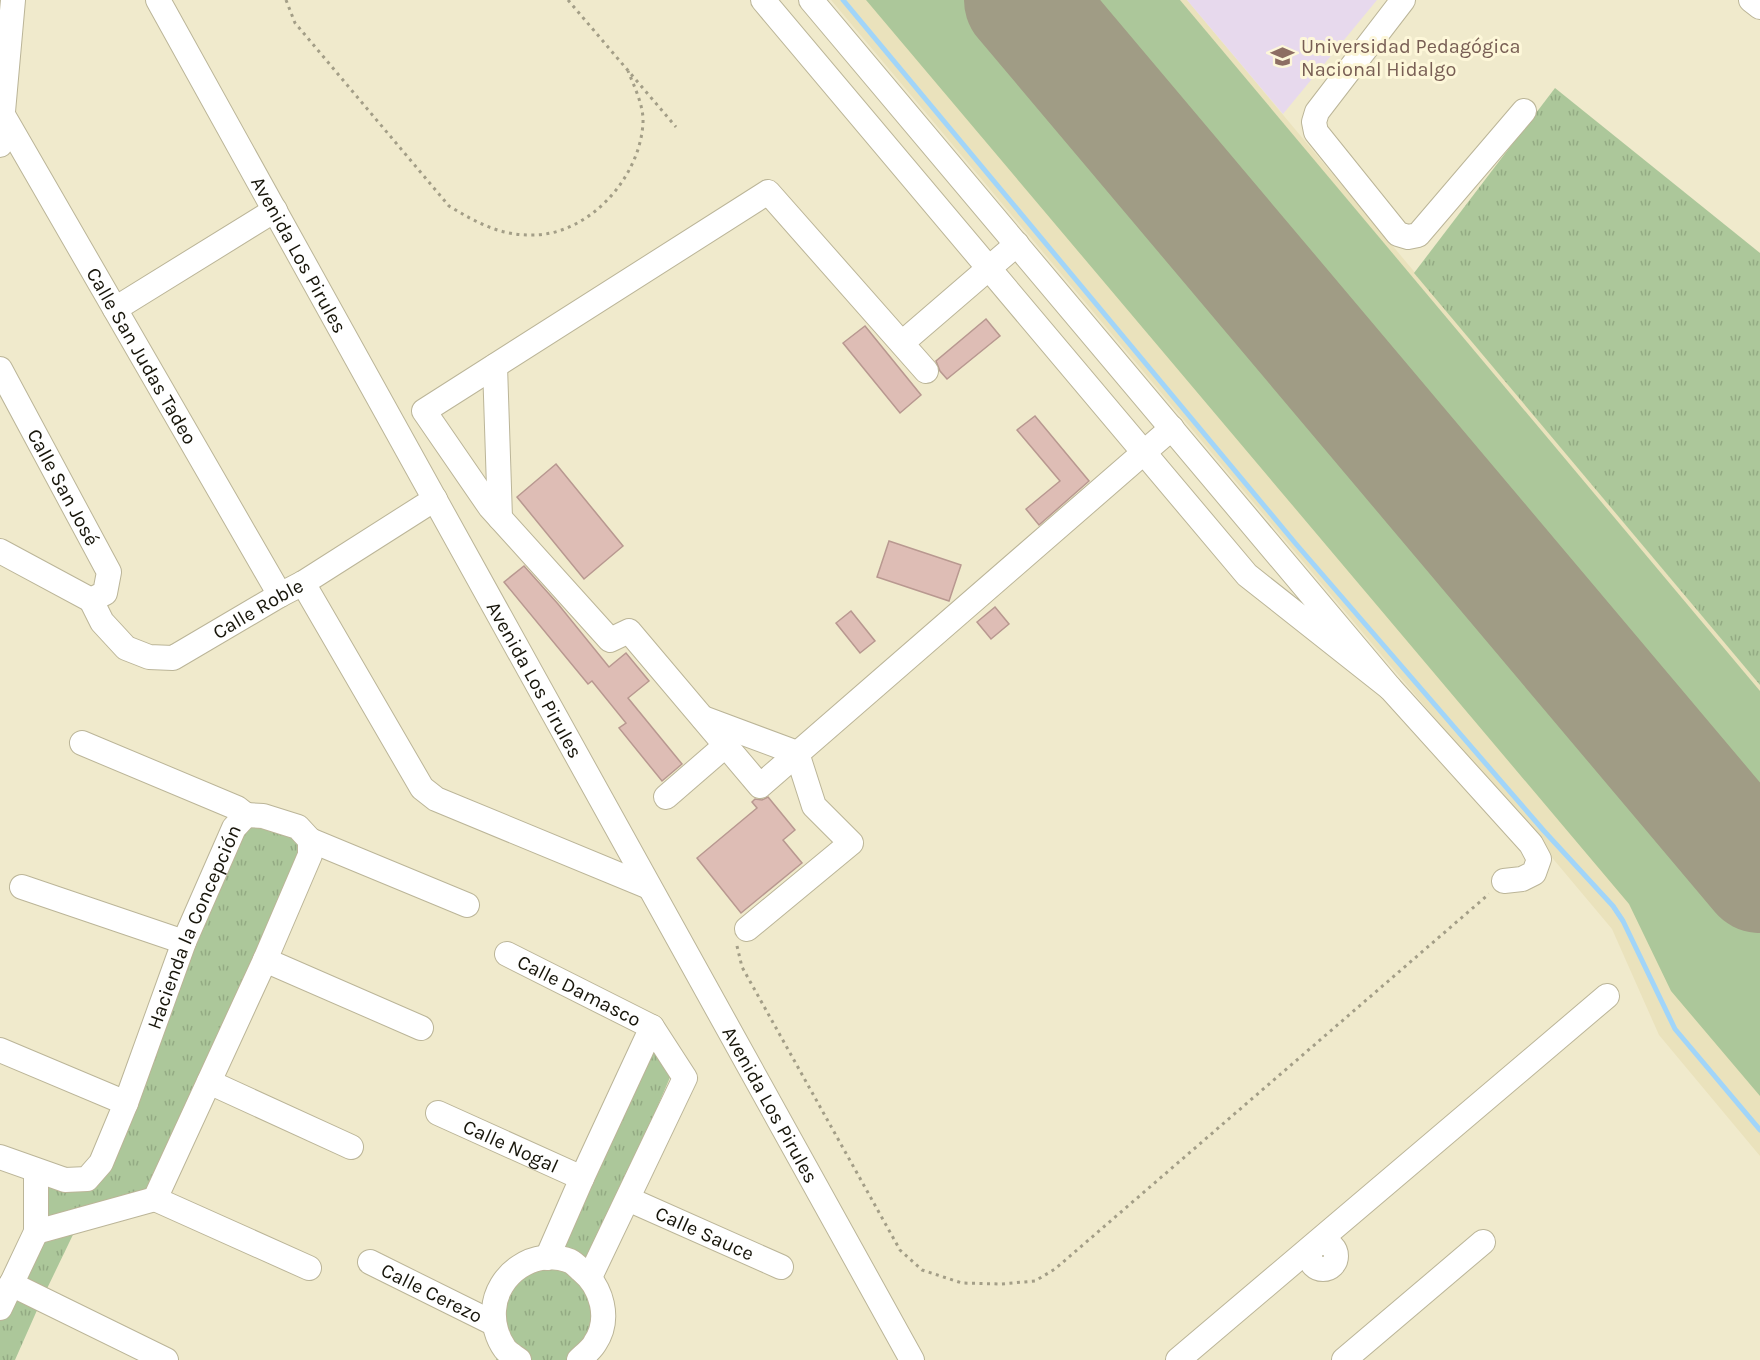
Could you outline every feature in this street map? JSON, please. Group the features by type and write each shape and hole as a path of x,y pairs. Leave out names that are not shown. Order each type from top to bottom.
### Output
{"street":[{"path":"0,145 14,0"},
{"name":"Avenida Los Pirules","path":"158,0 912,1360"},
{"path":"763,0 1247,576 1389,688"},
{"path":"811,0 1389,688 1531,844 1539,859 1534,873 1522,879 1504,881"},
{"path":"1403,0 1317,112 1314,122 1316,132 1398,234 1408,237 1418,235 1524,111"},
{"path":"1751,0 1760,7"},
{"name":"Calle San Judas Tadeo","path":"3,115 280,595"},
{"path":"926,371 768,192 424,411 489,507 610,640 629,631 760,786 1172,428"},
{"path":"115,309 275,210"},
{"path":"902,343 1017,244"},
{"path":"495,366 500,519"},
{"name":"Calle San José","path":"0,369 109,572 105,593 91,600"},
{"name":"Calle Roble","path":"91,600 102,622 126,648 149,657 174,658 303,583 435,499"},
{"path":"0,551 91,600"},
{"path":"303,583 422,788 436,799 650,887"},
{"path":"703,718 796,753"},
{"path":"82,743 237,808 246,815"},
{"path":"666,797 726,745"},
{"path":"747,929 851,843 813,806 796,753"},
{"name":"Hacienda la Concepción","path":"36,1171 65,1180 87,1179 100,1163 126,1103 184,942 234,828 246,815 263,816 298,826 310,840 467,905"},
{"path":"155,1199 265,960 310,855 310,840"},
{"path":"22,887 184,942"},
{"name":"Calle Damasco","path":"507,954 652,1027"},
{"path":"265,960 421,1028"},
{"path":"1178,1360 1308,1258 1607,996"},
{"path":"547,1258 652,1027"},
{"path":"590,1277 685,1078 652,1027"},
{"path":"0,1050 126,1103"},
{"path":"209,1082 351,1147"},
{"name":"Calle Nogal","path":"438,1113 582,1178"},
{"path":"0,1157 36,1171 36,1232 0,1308"},
{"path":"36,1232 155,1199 309,1268"},
{"name":"Calle Sauce","path":"628,1199 781,1268"},
{"path":"1344,1360 1483,1242"},
{"path":"508,1357 493,1323 495,1298 506,1277 525,1263 547,1258 570,1262 590,1277 601,1297 603,1321 595,1343 579,1360"},
{"name":"Calle Cerezo","path":"370,1262 493,1323"},
{"path":"11,1284 166,1360"}],"path":[{"path":"286,0 295,22 449,206 478,224 504,233 535,236 560,231 582,221 604,204 623,180 639,149 643,121 637,92 628,70"},
{"path":"568,0 676,127"},
{"path":"747,929 737,945 742,967 900,1250 922,1270 962,1283 1001,1284 1035,1281 1055,1269 1504,881"}],"shaded area":[{"path":"831,0 1187,0 1760,685 1760,1156 1659,1035 1612,929"},
{"name":"Universidad Pedagógica Nacional Hidalgo","path":"1187,0 1377,0 1283,114"}],"green space":[{"path":"866,0 978,0 1760,928 1760,1096 1671,991 1629,904"},
{"path":"1069,0 1180,0 1760,691 1760,819"},
{"path":"1555,88 1760,253 1760,685 1414,273"},
{"path":"251,821 309,842 153,1198 82,1216 15,1360 0,1360 0,1310 45,1178 86,1182"},
{"path":"653,1034 674,1068 622,1190 593,1266 606,1313 568,1360 496,1360 503,1342 493,1289 548,1246"}],"building":[{"path":"986,319 1000,336 947,379 940,371 936,361"},
{"path":"865,326 921,395 900,413 843,343"},
{"path":"1035,416 1089,481 1039,525 1026,509 1060,481 1017,430"},
{"path":"556,464 623,546 584,579 517,497"},
{"path":"889,541 961,565 949,601 877,577"},
{"path":"524,566 609,667 626,653 649,681 628,698 682,764 662,781 619,728 626,723 592,681 588,684 504,582"},
{"path":"995,607 1009,624 991,639 977,622"},
{"path":"851,611 875,641 860,653 836,623"},
{"path":"768,797 795,830 783,840 802,863 741,913 697,858 757,808 752,802 755,799 762,800"}],"waterway":[{"path":"843,0 1296,544 1544,831 1613,906 1623,921 1675,1029 1760,1130"}],"runway":[{"path":"1023,0 1760,874"}],"place":[{"name":"Universidad Pedagógica Nacional Hidalgo","path":"1283,57"}]}
